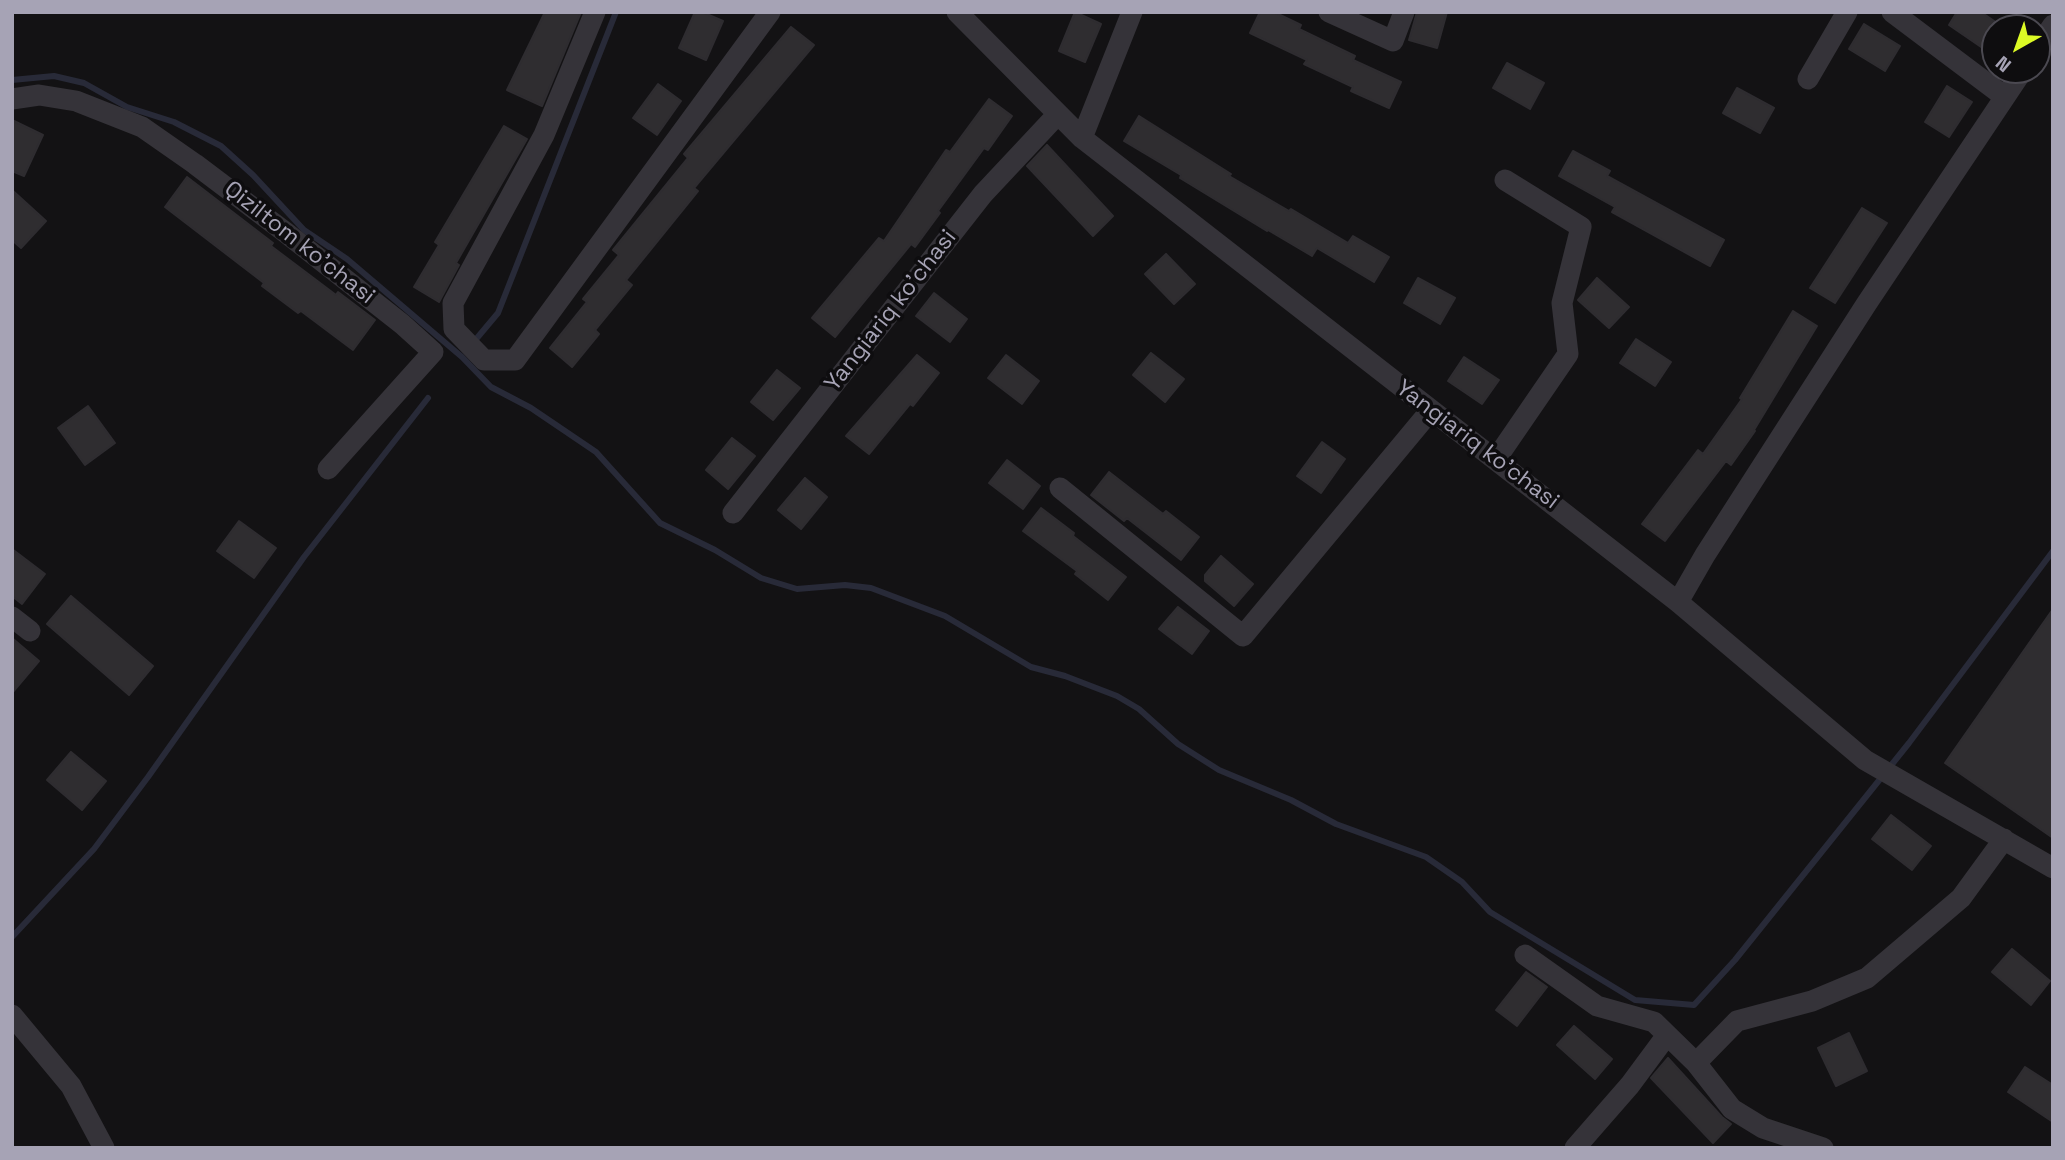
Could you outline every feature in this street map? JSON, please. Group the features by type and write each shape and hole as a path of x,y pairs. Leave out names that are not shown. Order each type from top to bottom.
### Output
{"street":[{"path":"595,12 544,135 453,303 454,329 484,360 515,360 770,12"},
{"name":"Yangiariq ko'chasi","path":"957,12 1082,138 1678,602 1865,760 2053,868"},
{"path":"1082,138 1132,12"},
{"path":"1329,12 1393,41 1404,12"},
{"path":"1808,79 1847,12"},
{"path":"1892,12 2005,97"},
{"path":"1678,602 1704,555 1867,303 2014,84"},
{"name":"Qiziltom ko'chasi","path":"12,99 39,95 76,101 142,127 285,232 433,352 328,469"},
{"name":"Yangiariq ko'chasi","path":"733,513 982,194 1057,115"},
{"path":"1496,459 1568,354 1562,303 1581,227 1505,180"},
{"path":"1060,488 1243,636 1431,410"},
{"path":"12,617 30,631"},
{"path":"1696,1063 1737,1021 1812,1001 1867,978 1961,898 2004,839"},
{"path":"1525,955 1597,1006 1654,1022 1696,1063 1732,1109 1763,1128 1824,1148"},
{"path":"12,1015 71,1086 104,1148"},
{"path":"1575,1148 1630,1085 1667,1035"}],"building":[{"path":"545,12 581,12 542,106 507,90"},
{"path":"695,12 702,12 723,21 706,60 679,48"},
{"path":"1075,12 1101,24 1085,62 1059,51"},
{"path":"1260,12 1274,12 1301,25 1299,29 1355,56 1353,60 1401,82 1389,108 1351,91 1353,87 1304,64 1307,60 1250,33"},
{"path":"1417,12 1447,12 1437,48 1409,40"},
{"path":"1957,12 1984,14 1981,14 1981,47 1949,25"},
{"path":"1864,24 1900,46 1885,71 1849,49"},
{"path":"791,27 814,45 694,188 698,191 626,280 632,285 595,330 599,334 572,367 550,348 587,302 583,299 619,255 613,250 688,158 684,154"},
{"path":"1507,63 1544,83 1530,109 1493,88"},
{"path":"658,84 681,101 657,135 633,118"},
{"path":"1947,86 1972,102 1949,137 1925,122"},
{"path":"1737,88 1774,108 1760,133 1723,113"},
{"path":"989,99 1012,116 988,150 984,148 915,247 911,244 835,337 812,318 879,238 884,241 946,150 950,152"},
{"path":"1139,116 1231,174 1229,176 1289,211 1291,209 1348,243 1353,236 1389,257 1374,282 1317,248 1312,256 1267,231 1124,141"},
{"path":"12,120 43,135 24,176 12,171"},
{"path":"504,126 527,139 456,263 459,265 439,302 414,287 439,245 435,242"},
{"path":"1047,145 1113,216 1093,236 1027,166"},
{"path":"1573,151 1610,171 1607,176 1724,240 1710,266 1612,212 1615,207 1559,176"},
{"path":"187,177 273,243 271,246 336,295 338,292 375,320 353,350 262,286 264,283 165,207"},
{"path":"12,190 46,221 21,248 12,240"},
{"path":"1862,208 1887,223 1835,303 1810,288"},
{"path":"1166,254 1195,284 1174,304 1145,274"},
{"path":"1418,278 1455,298 1440,324 1404,303"},
{"path":"1597,278 1629,307 1609,328 1578,300"},
{"path":"934,293 967,319 950,342 916,316"},
{"path":"1793,311 1817,326 1755,431 1731,465 1726,461 1665,541 1642,524 1698,450 1703,454 1742,399 1740,398"},
{"path":"1636,339 1671,362 1655,386 1620,363"},
{"path":"1151,353 1184,379 1165,402 1133,375"},
{"path":"917,355 939,373 869,454 846,436"},
{"path":"1006,355 1039,381 1022,404 988,378"},
{"path":"1464,357 1499,380 1482,404 1448,381"},
{"path":"777,370 800,388 773,420 751,402"},
{"path":"88,406 115,443 85,465 58,428"},
{"path":"732,438 755,456 728,489 706,470"},
{"path":"1322,442 1345,459 1321,493 1297,476"},
{"path":"1007,460 1040,486 1023,509 989,483"},
{"path":"1109,472 1163,514 1166,511 1199,537 1181,560 1127,518 1124,521 1091,495"},
{"path":"805,478 827,497 801,529 778,510"},
{"path":"1041,508 1126,577 1108,600 1075,574 1077,571 1023,531"},
{"path":"239,521 276,548 254,578 217,551"},
{"path":"12,549 45,574 22,604 12,596"},
{"path":"1221,556 1253,584 1234,606 1205,581 1205,575"},
{"path":"71,596 153,666 129,695 47,624"},
{"path":"1178,607 1209,631 1192,654 1159,629"},
{"path":"2053,609 2053,838 1945,763"},
{"path":"12,638 39,661 12,693"},
{"path":"71,752 106,781 82,810 47,780"},
{"path":"1891,815 1931,846 1912,870 1872,839"},
{"path":"2012,949 2050,981 2031,1005 1992,972"},
{"path":"1526,972 1547,987 1517,1026 1496,1010"},
{"path":"1574,1026 1612,1059 1595,1079 1557,1045"},
{"path":"1849,1033 1867,1071 1836,1086 1818,1048"},
{"path":"1668,1058 1731,1124 1713,1143 1651,1078"},
{"path":"2025,1067 2053,1085 2053,1122 2008,1092"}],"waterway":[{"path":"477,338 498,313 616,12"},
{"path":"12,80 54,76 84,83 127,107 174,122 221,146 253,175 304,230 347,259 462,357 491,387 531,408 596,452 660,523 715,550 761,578 797,589 845,585 871,588 945,616 1031,667 1065,676 1117,696 1139,709 1178,744 1219,770 1291,800 1336,824 1426,857 1462,882 1490,912 1635,1000 1694,1005 1735,960 1909,743 2053,551"},
{"path":"12,937 94,849 304,557 428,398"}]}
